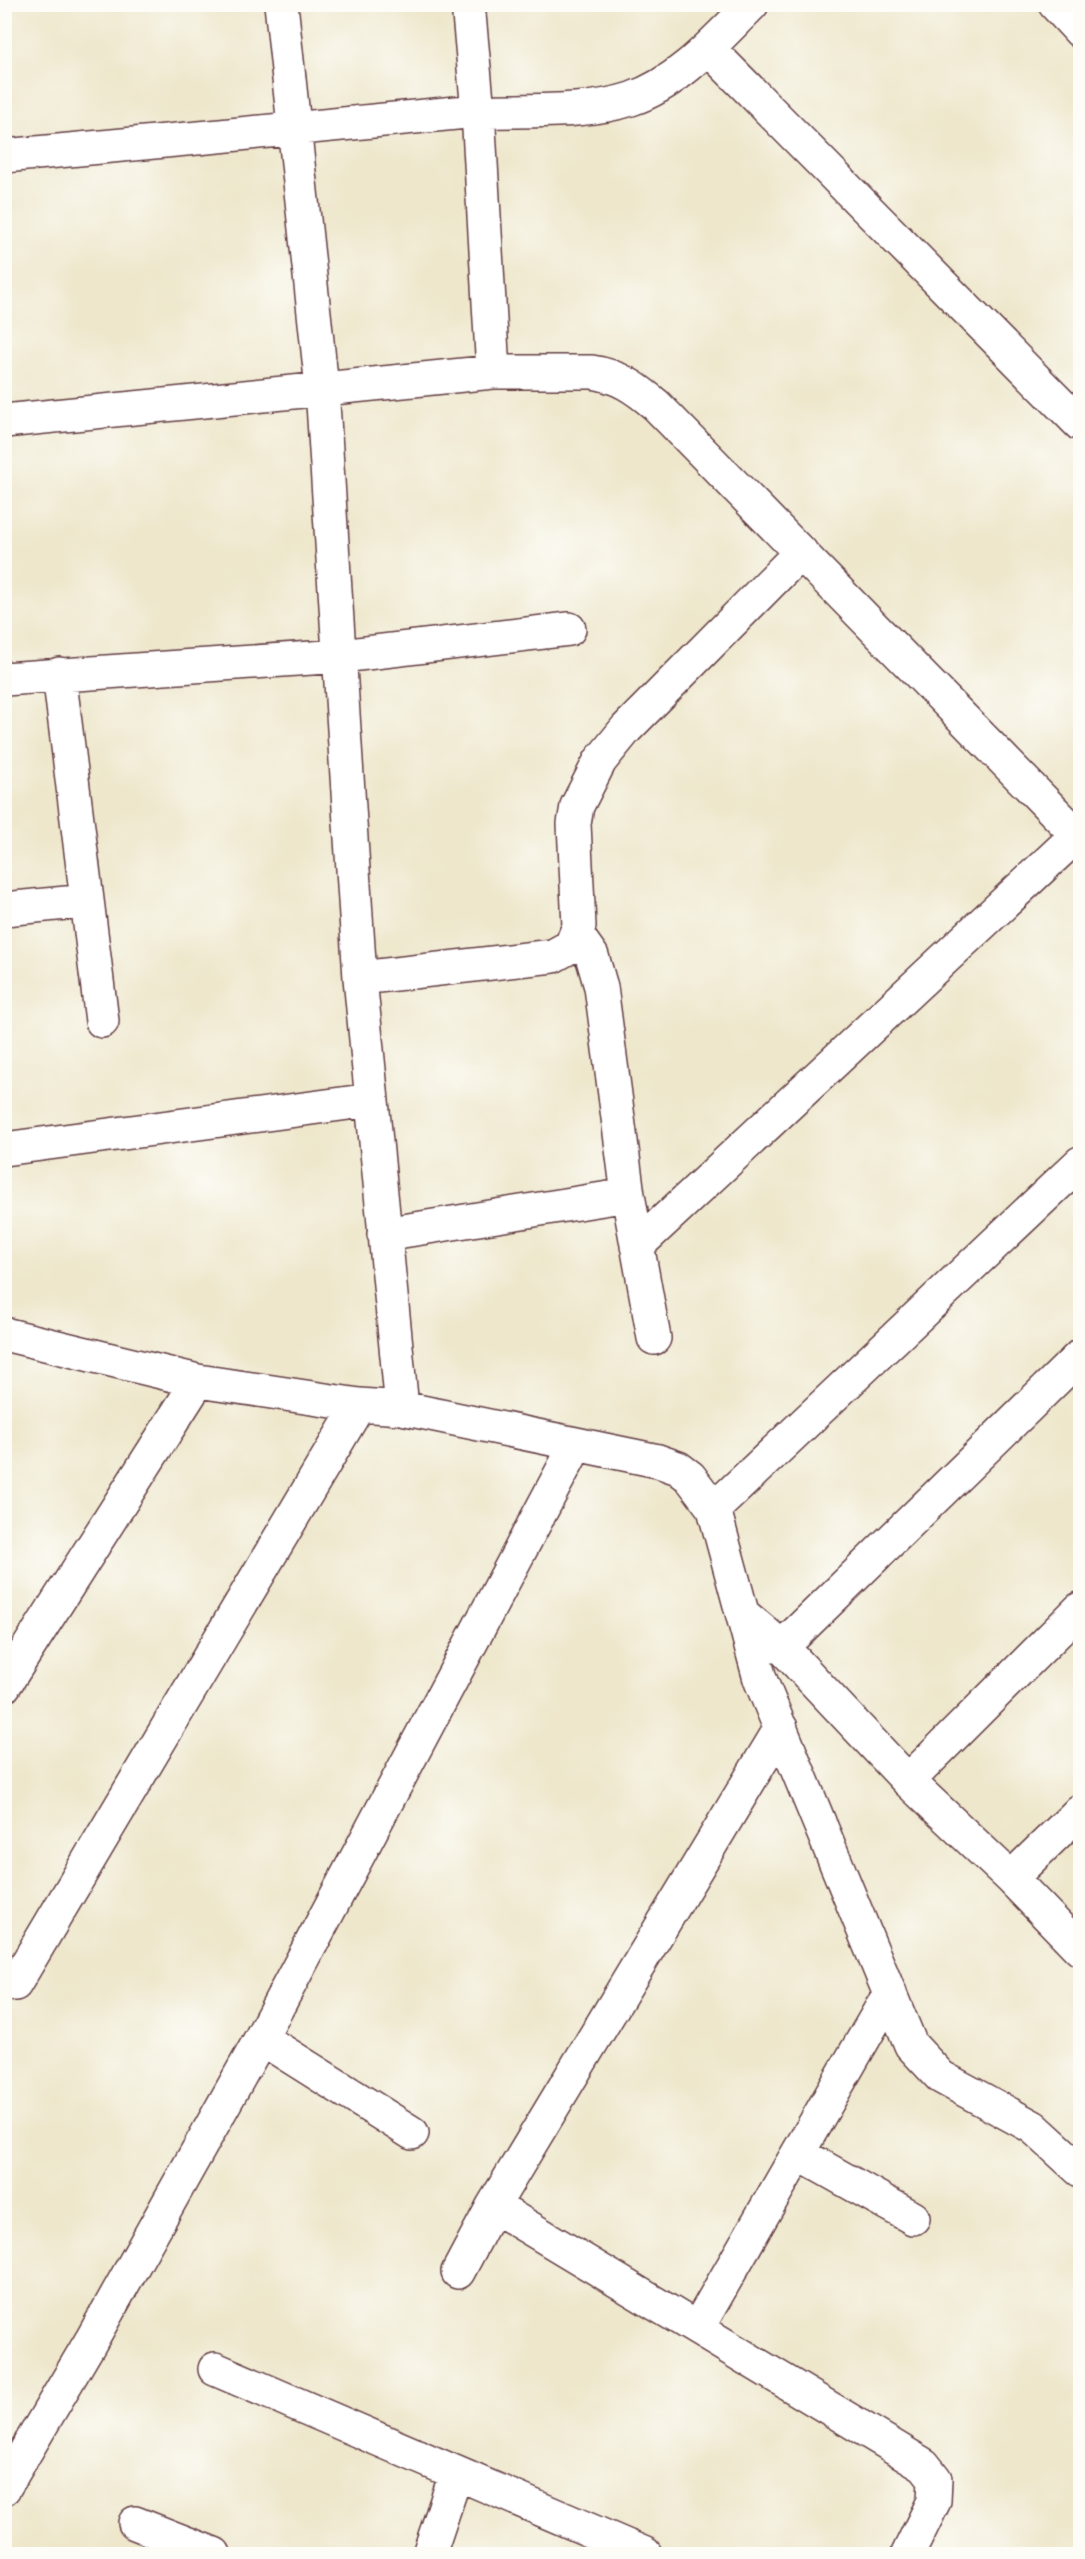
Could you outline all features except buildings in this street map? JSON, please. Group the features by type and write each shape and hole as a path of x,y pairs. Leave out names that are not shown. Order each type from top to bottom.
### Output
{"street":[{"path":"281,4 322,388 360,978 402,1408"},
{"path":"468,4 478,111 493,372"},
{"path":"5,149 293,128 478,111 596,107 631,99 664,82 708,48 752,4"},
{"path":"1055,4 1080,31"},
{"path":"708,48 1080,424"},
{"path":"4,421 493,372 592,372 626,381 656,405 1079,836 637,1246"},
{"path":"360,978 553,956 571,946 577,935 574,824 577,806 591,778 612,745 626,729 801,552"},
{"path":"4,679 341,656 569,629"},
{"path":"58,674 102,1022"},
{"path":"4,909 87,901"},
{"path":"577,935 596,965 601,987 628,1195 654,1338"},
{"path":"4,1149 371,1100"},
{"path":"714,1509 1080,1162"},
{"path":"384,1234 628,1195"},
{"path":"4,1334 198,1381 359,1405 402,1408 658,1461 678,1468 690,1477 714,1509 760,1679 911,2045 941,2078 1033,2127 1080,2170"},
{"path":"782,1647 1080,1356"},
{"path":"4,1686 198,1381"},
{"path":"15,1984 359,1405"},
{"path":"4,2488 91,2341 261,2038 576,1445"},
{"path":"908,1781 1080,1609"},
{"path":"744,1615 782,1647 908,1781 1011,1878 1080,1949"},
{"path":"458,2272 493,2206 781,1728"},
{"path":"1011,1878 1080,1811"},
{"path":"698,2328 890,1993"},
{"path":"261,2038 412,2133"},
{"path":"799,2154 913,2218"},
{"path":"493,2206 924,2465 935,2479 935,2494 924,2524 908,2554"},
{"path":"215,2370 645,2554"},
{"path":"429,2554 456,2474"},
{"path":"135,2523 214,2554"}]}
